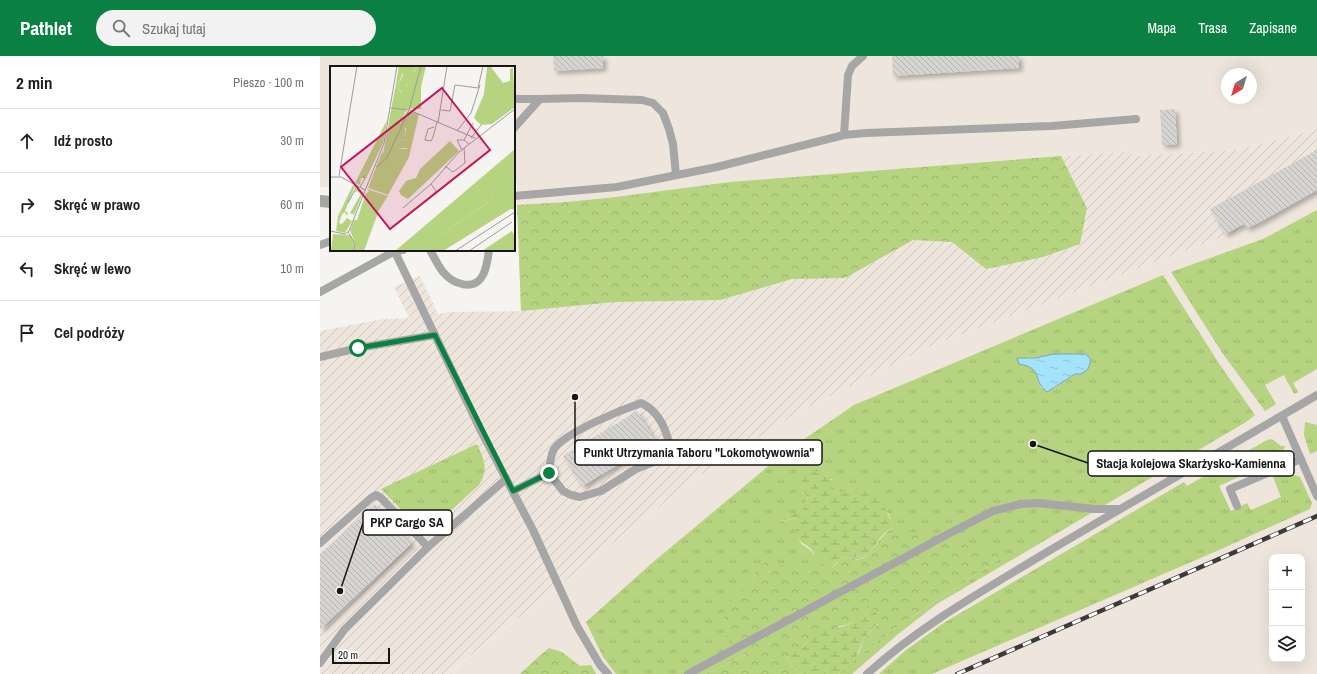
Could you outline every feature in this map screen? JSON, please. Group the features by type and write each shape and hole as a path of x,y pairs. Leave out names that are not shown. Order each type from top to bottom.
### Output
{"street":[{"path":"320,201 330,202"}],"lane":[{"path":"844,135 848,75 852,66 863,56"},
{"path":"515,99 634,99 653,103 663,113 673,144 676,175"},
{"path":"515,127 540,99"},
{"path":"515,196 617,187 717,167 844,135 1052,126 1136,119"},
{"path":"320,245 330,241"},
{"path":"320,292 395,251"},
{"path":"397,251 435,335 506,479 533,530 584,640 600,665 608,674"},
{"path":"431,251 446,275 456,283 470,285 478,281 482,276 489,251"},
{"path":"320,357 358,348 435,335"},
{"path":"868,674 902,645 942,616 1121,509 1317,396"},
{"path":"641,403 650,407 657,414 668,434 669,443 667,450 662,456 601,491 580,497 571,495 563,491 549,473 551,456 555,449 564,440 608,414 641,403"},
{"path":"1282,416 1301,459 1314,479 1317,496"},
{"path":"1238,506 1230,489 1301,459"},
{"path":"513,491 549,473"},
{"path":"320,663 344,630 428,547 506,479"},
{"path":"320,543 370,498 376,495 381,498 428,547"},
{"path":"688,674 993,511 1022,504 1038,503 1094,509 1121,509"}],"shaded area":[{"path":"320,56 1317,56 1317,129 1236,150 1132,156 1131,151 1061,156 730,182 616,197 517,205 517,182 515,181 515,66 330,66 330,187 320,187"},
{"path":"1317,129 1317,190 1247,228 929,347 801,411 696,478 447,674 320,674 320,331 383,319 409,318 394,287 420,276 438,314 448,312 521,311 517,205 616,197 730,182 1061,156 1131,151 1132,156 1236,150"},
{"path":"1317,190 1317,674 448,674 696,478 801,411 929,347 1247,228"}],"green space":[{"path":"1061,156 1087,208 1080,244 1043,257 986,269 952,242 913,240 845,278 792,279 720,300 615,302 521,311 517,205 616,197 730,182"},
{"path":"1317,210 1317,369 1293,383 1298,392 1294,394 1284,375 1265,385 1276,404 1265,411 1223,354 1171,272 1263,239"},
{"path":"1163,275 1218,362 1255,415 1246,422 937,604 897,635 852,674 839,674 850,663 892,630 999,559 981,549 972,548 959,541 888,534 872,553 854,560 836,563 827,573 799,571 784,567 756,570 751,584 745,591 737,646 745,655 706,674 616,674 603,657 586,622 652,563 784,453 854,405","holes":["1053,354 1086,354 1091,360 1084,372 1075,374 1055,388 1041,388 1035,371 1029,365 1028,357 1036,358","824,469 831,471 827,473 828,479 832,479 833,487 841,493 857,488 889,514 893,528 885,534 866,554 838,559 829,567 823,557 814,555 811,550 800,542 797,536 797,525 799,518 777,522 804,508 808,496 802,493"]},
{"path":"1305,422 1317,425 1317,451 1310,454 1304,435"},
{"path":"1272,439 1281,446 1285,446 1281,457 1219,486 1231,511 1247,503 1251,510 1281,497 1273,477 1287,472 1300,477 1312,503 1310,509 932,674 879,674 906,650 945,622 1184,482 1187,486 1267,440"},
{"path":"477,444 482,455 485,469 482,480 479,485 425,534 381,489"},
{"path":"824,469 832,471 827,473 828,478 835,482 833,487 841,493 857,488 871,489 880,497 890,519 895,526 881,536 872,549 866,554 838,559 829,567 823,557 817,557 811,549 801,542 795,535 798,518 775,522 804,508 808,497 798,488 801,480 811,471 816,472"},
{"path":"902,531 934,534 959,541 972,548 996,550 999,559 892,630 849,664 839,674 859,653 864,638 878,624 867,608 856,620 847,625 840,626 805,644 797,652 785,659 798,670 799,674 706,674 745,655 728,638 722,623 729,603 751,584 756,570 768,560 799,571 808,570 821,559 827,572 842,559 857,560 869,555 879,546 888,534"},
{"path":"867,607 871,607 881,620 864,638 855,660 839,674 799,674 798,670 785,659 821,633 848,625"},
{"path":"549,648 562,652 580,666 591,665 596,674 520,674"}],"water":[{"path":"1053,354 1086,354 1091,360 1088,369 1081,374 1075,374 1047,392 1040,384 1035,372 1027,366 1019,364 1017,358 1036,358"}],"building":[{"path":"553,56 603,56 603,68 554,71"},
{"path":"892,56 1019,56 1019,68 893,76"},
{"path":"1175,109 1177,144 1162,145 1160,110"},
{"path":"1317,150 1317,190 1260,222 1247,228 1244,224 1225,234 1210,209"},
{"path":"637,411 656,442 582,486 563,456"},
{"path":"375,504 412,543 320,629 320,554"}],"railway":[{"path":"957,674 1317,516"}],"place":[{"name":"Punkt Utrzymania Taboru \"Lokomotywownia\"","path":"575,397"},
{"name":"Stacja kolejowa Skarżysko-Kamienna","path":"1033,444"},
{"name":"PKP Cargo SA","path":"340,591"}],"route":[{"path":"358,348 435,335 482,433 513,491 549,473"}]}
